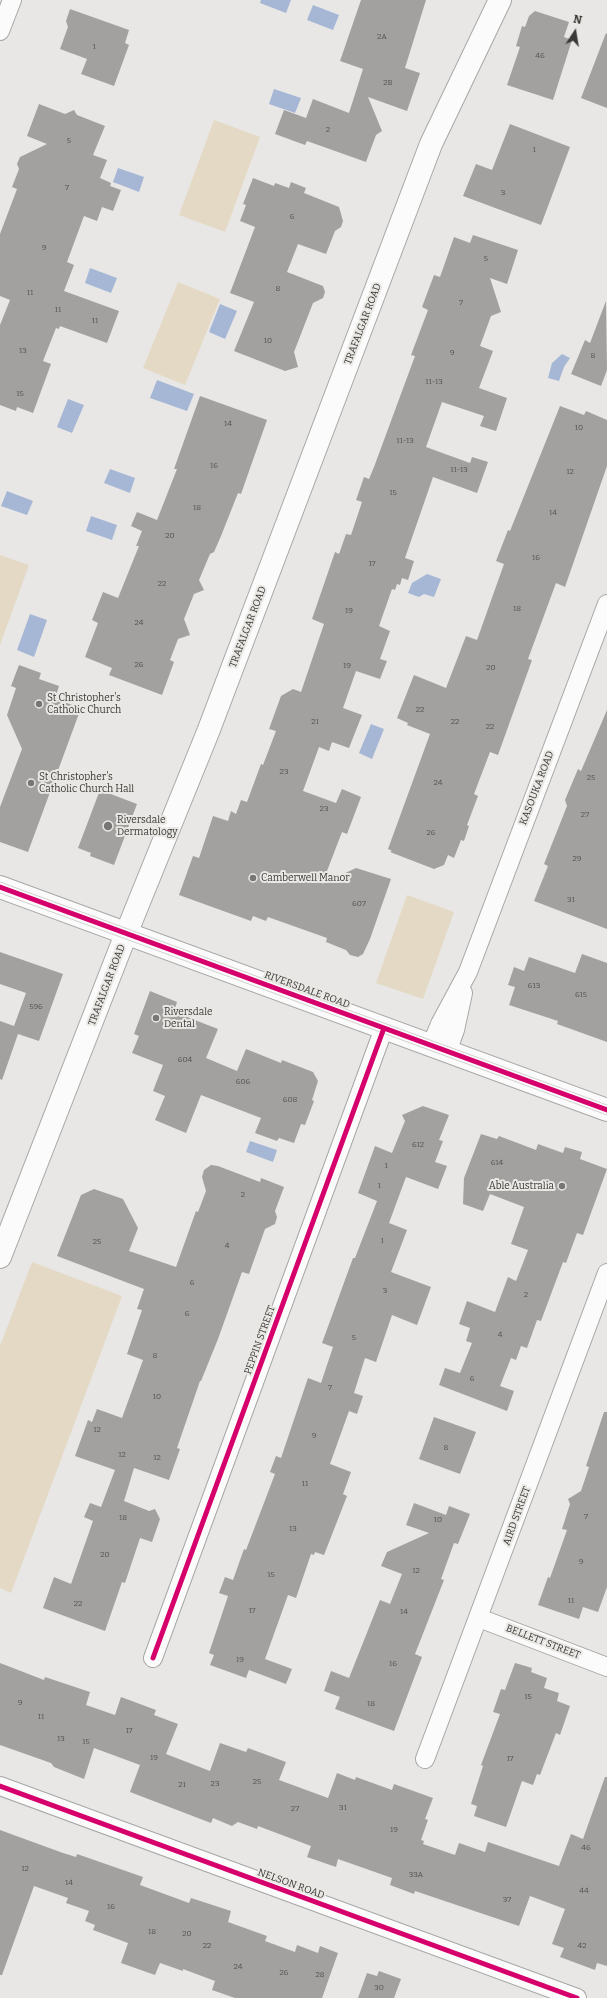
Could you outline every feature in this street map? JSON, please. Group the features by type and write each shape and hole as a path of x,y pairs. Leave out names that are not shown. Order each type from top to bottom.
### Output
{"main road":[{"name":"TRAFALGAR ROAD","path":"0,1257 126,934 208,732 431,144 500,0"},
{"name":"RIVERSDALE ROAD","path":"0,887 607,1110"}],"street":[{"path":"0,31 12,0"},
{"name":"KASOUKA ROAD","path":"439,1049 440,1024 468,972 607,604"},
{"name":"PEPPIN STREET","path":"153,1658 384,1028"},
{"name":"AIRD STREET","path":"425,1759 607,1273"},
{"name":"BELLETT STREET","path":"479,1618 607,1667"},
{"name":"NELSON ROAD","path":"0,1786 577,1998"}],"shaded area":[{"path":"214,120 260,137 225,232 179,215"},
{"path":"178,282 220,299 185,385 143,368"},
{"path":"0,555 29,565 0,645"},
{"path":"407,895 454,912 423,999 376,983"},
{"path":"32,1262 122,1296 11,1593 0,1588 0,1346"}],"water":[{"path":"261,0 291,0 286,13 260,3"},
{"path":"313,5 339,15 333,30 307,20"},
{"path":"274,89 301,98 295,113 269,104"},
{"path":"118,168 144,177 139,192 113,182"},
{"path":"90,268 117,278 111,293 85,283"},
{"path":"220,304 237,311 225,339 209,332"},
{"path":"562,354 570,358 564,367 559,381 548,378 552,363"},
{"path":"157,380 194,394 187,411 150,398"},
{"path":"68,399 84,405 72,433 57,427"},
{"path":"110,469 135,478 130,493 104,483"},
{"path":"7,491 33,501 27,515 1,506"},
{"path":"91,516 117,525 112,540 86,531"},
{"path":"427,574 441,579 434,597 424,594 419,597 408,593 412,583"},
{"path":"30,614 47,620 34,657 17,650"},
{"path":"371,724 384,729 372,759 359,753"},
{"path":"250,1141 277,1150 273,1162 246,1152"}],"building":[{"path":"361,0 426,0 405,68 420,73 407,111 368,97 382,131 376,135 366,162 307,141 305,145 275,134 284,110 306,118 313,99 349,113 363,69 340,61"},
{"path":"70,9 129,30 125,43 129,45 114,86 81,74 87,59 60,49 68,27 66,21"},
{"path":"535,11 569,22 564,37 572,40 553,100 507,85 520,47 516,46 522,26 525,27 529,16"},
{"path":"606,33 607,34 607,108 581,98"},
{"path":"39,104 65,114 74,110 77,115 105,126 93,155 107,160 100,178 111,183 110,186 121,190 113,211 102,207 97,221 84,216 67,262 74,265 64,291 119,311 107,343 60,326 59,329 56,328 43,361 51,364 33,413 17,407 16,411 0,405 0,325 10,300 0,296 0,234 17,189 12,187 19,169 17,164 20,157 47,144 27,136"},
{"path":"510,124 570,147 541,225 463,196 476,164 492,170"},
{"path":"253,178 274,186 275,183 289,188 291,182 306,188 304,193 339,207 343,221 341,227 335,231 326,254 298,244 287,272 323,286 325,292 323,298 313,303 294,352 298,367 285,371 234,351 254,302 230,293 255,227 240,221 246,205 243,204"},
{"path":"473,235 518,250 507,284 490,278 501,312 491,316 480,346 493,351 479,388 507,398 496,431 480,426 484,416 442,402 426,447 470,463 472,457 488,462 477,493 433,477 405,558 414,561 408,580 402,578 400,585 397,584 395,590 392,589 379,626 390,631 380,659 387,661 380,679 356,671 343,708 362,715 349,748 332,742 329,751 319,747 303,791 336,803 342,789 361,797 347,834 342,832 322,884 356,868 391,879 370,939 363,954 358,957 350,955 346,950 326,942 327,938 268,917 266,921 253,916 251,921 179,895 193,856 199,858 213,816 228,821 231,811 236,814 241,800 247,802 261,764 263,765 276,731 269,729 281,696 293,689 301,692 324,624 312,619 335,552 339,554 346,534 351,535 362,502 356,500 364,477 369,479 415,356 411,355 428,310 422,307 434,275 440,277 454,237 470,243"},
{"path":"606,301 607,370 601,386 571,374 585,340 590,343"},
{"path":"200,396 267,420 241,494 238,493 214,552 210,554 199,580 204,590 194,594 184,619 190,635 178,639 170,660 174,662 162,695 109,675 112,668 85,657 98,623 92,620 103,592 118,598 139,546 136,546 142,531 131,526 137,512 157,520 177,469 174,469"},
{"path":"560,406 584,415 586,411 607,420 607,466 565,587 556,583 528,659 532,660 498,755 490,752 474,794 478,796 467,825 469,826 464,841 461,840 454,858 448,855 444,865 434,869 390,852 392,851 388,849 430,734 407,725 408,723 397,718 414,675 446,688 466,636 477,640 504,564 496,561 508,530 510,531"},
{"path":"19,665 41,673 39,679 59,686 55,699 81,708 28,852 0,842 0,807 22,749 7,715 16,688 11,686"},
{"path":"607,710 607,929 534,901 548,866 544,864 567,806 565,800 578,769 581,771"},
{"name":"Riversdale Dermatology","path":"100,790 137,804 114,865 90,856 91,853 78,848"},
{"path":"0,952 63,974 39,1041 18,1034 2,1080 0,1079 0,1021 14,1026 26,993 0,984"},
{"path":"582,954 607,963 607,1042 557,1024 558,1021 509,1005 515,987 508,985 514,967 524,971 529,957 575,973"},
{"path":"150,991 177,1002 174,1012 218,1029 206,1058 237,1071 246,1049 281,1063 282,1060 313,1072 318,1081 312,1100 314,1101 305,1125 301,1124 294,1143 279,1138 277,1141 255,1133 261,1118 201,1095 186,1133 155,1120 165,1096 153,1091 163,1065 132,1053 139,1036 134,1034"},
{"path":"423,1106 449,1115 439,1140 443,1141 435,1162 447,1166 438,1189 406,1177 389,1223 407,1230 391,1272 431,1287 417,1325 392,1315 376,1362 365,1358 354,1393 363,1396 357,1414 349,1411 330,1464 351,1472 343,1494 347,1496 324,1555 315,1552 314,1555 311,1554 296,1598 288,1595 265,1659 292,1669 286,1684 249,1670 246,1678 210,1665 214,1655 209,1653 228,1596 219,1593 225,1577 233,1580 244,1549 246,1550 275,1474 270,1472 276,1456 281,1458 308,1378 321,1383 333,1347 322,1343 353,1258 355,1258 377,1201 358,1193 375,1146 392,1153 405,1121 402,1115"},
{"path":"481,1134 497,1139 499,1136 536,1150 538,1144 563,1153 565,1147 582,1152 580,1159 607,1169 583,1235 577,1233 566,1263 563,1262 541,1321 537,1320 527,1348 521,1346 516,1360 511,1358 500,1386 514,1391 507,1411 439,1385 445,1368 460,1373 472,1343 466,1341 470,1328 459,1324 467,1301 495,1312 508,1277 516,1281 528,1250 511,1244 524,1207 490,1194 483,1211 463,1204 464,1178"},
{"path":"211,1165 218,1166 260,1182 261,1178 284,1187 275,1211 277,1217 275,1224 265,1229 249,1274 242,1272 218,1339 200,1381 177,1448 180,1449 169,1480 134,1468 124,1501 149,1511 155,1509 160,1519 152,1542 140,1538 125,1583 122,1582 105,1631 43,1608 54,1577 71,1584 93,1521 84,1517 90,1503 101,1507 115,1470 75,1456 88,1420 92,1422 97,1409 122,1418 143,1360 127,1354 142,1310 137,1309 144,1289 57,1256 81,1195 94,1189 123,1199 138,1228 129,1251 176,1267 196,1211 198,1212 206,1191 202,1177 204,1170"},
{"path":"604,1412 607,1412 607,1587 598,1612 583,1607 579,1619 538,1605 548,1577 550,1578 567,1530 562,1529 570,1504 568,1499 581,1491 589,1467 586,1466"},
{"path":"434,1417 476,1432 460,1474 419,1459"},
{"path":"414,1503 446,1515 449,1506 470,1514 458,1544 454,1543 441,1579 444,1580 415,1654 422,1657 394,1731 335,1709 340,1697 324,1691 331,1671 349,1678 380,1600 390,1604 402,1574 381,1566 387,1552 429,1533 406,1525"},
{"path":"0,1663 44,1680 45,1677 90,1692 86,1705 115,1715 121,1697 156,1710 154,1715 178,1724 166,1754 210,1771 220,1743 246,1752 248,1748 286,1762 279,1780 328,1798 337,1773 355,1780 356,1777 392,1790 394,1784 433,1798 425,1819 428,1820 421,1840 424,1841 423,1844 455,1855 459,1843 485,1852 488,1842 559,1866 571,1834 583,1839 605,1777 607,1777 607,1966 597,1963 595,1970 560,1957 564,1948 552,1944 565,1909 530,1896 519,1926 415,1891 414,1894 390,1885 392,1878 338,1859 336,1867 307,1857 311,1846 258,1826 257,1829 238,1822 232,1826 213,1818 211,1823 130,1792 140,1765 94,1748 84,1779 54,1767 51,1763 0,1745"},
{"path":"515,1663 532,1668 531,1672 547,1678 544,1688 559,1693 557,1701 570,1706 560,1735 556,1733 540,1775 537,1774 533,1785 522,1781 506,1827 474,1816 477,1806 471,1804 483,1766 481,1765 500,1714 493,1712 501,1689 505,1690"},
{"path":"0,1830 63,1853 76,1857 77,1854 143,1877 140,1885 189,1903 191,1898 231,1911 228,1922 267,1936 265,1941 295,1952 297,1945 318,1953 320,1946 338,1953 322,1998 235,1998 212,1990 215,1981 183,1969 183,1971 160,1963 155,1975 121,1963 128,1943 93,1930 95,1925 85,1921 89,1911 66,1903 68,1898 34,1886 2,1975 0,1975"},
{"path":"379,1971 401,1979 394,1998 358,1998 367,1973 377,1976"}],"tram line":[{"path":"0,882 607,1105"},
{"path":"0,893 607,1115"}],"cycle path":[{"path":"0,887 607,1110"},
{"path":"153,1658 384,1028"},
{"path":"0,1786 577,1998"}],"place":[{"name":"St Christopher's Catholic Church","path":"39,704"},
{"name":"St Christopher's Catholic Church Hall","path":"31,783"},
{"name":"Riversdale Dermatology","path":"108,826"},
{"name":"Camberwell Manor","path":"253,878"},
{"name":"Riversdale Dental","path":"156,1018"},
{"name":"Able Australia","path":"562,1186"}]}
